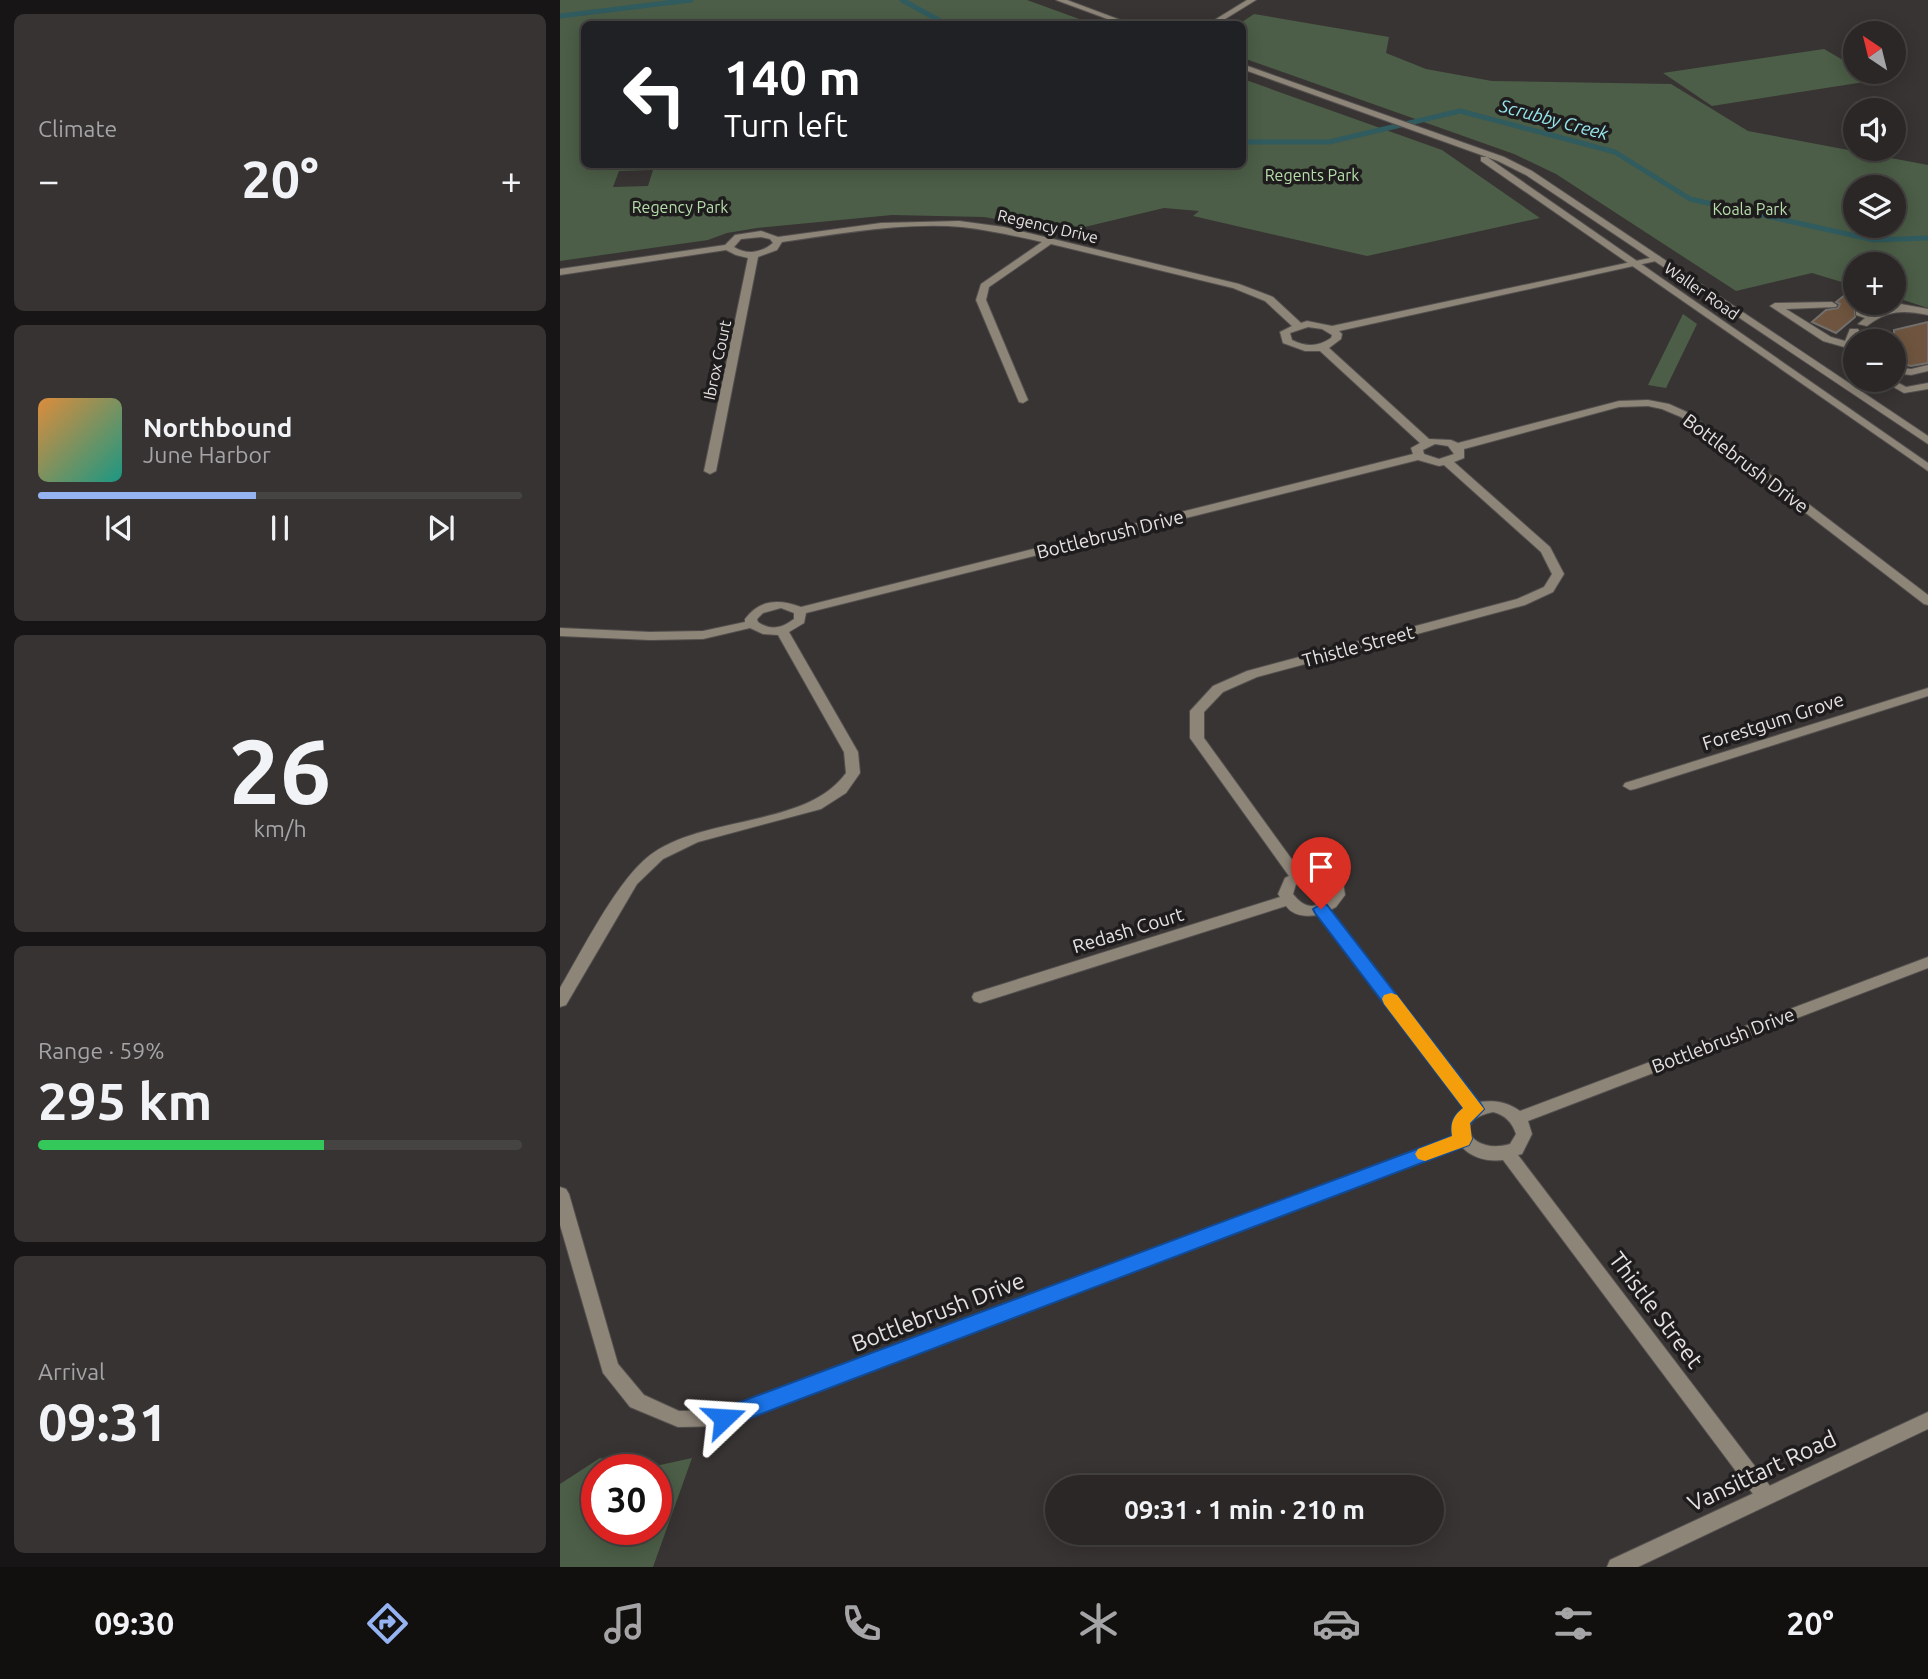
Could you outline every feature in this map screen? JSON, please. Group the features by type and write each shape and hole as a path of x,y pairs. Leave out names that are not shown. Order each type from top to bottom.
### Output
{"street":[{"path":"1060,0 1119,21"},
{"path":"1217,21 1252,0"},
{"name":"Waller Road","path":"1246,67 1501,159 1529,173 1928,441"},
{"name":"Waller Road","path":"1455,142 1493,165 1928,468"},
{"name":"Regency Drive","path":"777,240 922,223 1004,230 1236,286 1269,299 1297,325"},
{"path":"745,235 768,235 777,240 773,248 754,254 733,252 728,247 732,240 745,235"},
{"path":"1023,400 981,300 984,286 1050,241"},
{"path":"560,272 728,247"},
{"name":"Ibrox Court","path":"710,471 754,254"},
{"path":"1332,329 1656,258"},
{"path":"1832,305 1774,306 1827,339 1843,345"},
{"path":"1860,329 1863,324 1900,307 1928,312"},
{"path":"1861,315 1863,324"},
{"path":"1316,324 1332,329 1337,334 1336,339 1322,347 1301,348 1287,341 1285,332 1297,325 1316,324"},
{"path":"1322,347 1426,442"},
{"path":"1906,371 1928,368"},
{"path":"1801,380 1828,373"},
{"path":"1906,390 1928,386"},
{"name":"Bottlebrush Drive","path":"1457,447 1619,404 1648,403 1665,406 1685,415 1928,601"},
{"path":"1443,441 1457,447 1460,456 1447,462 1431,462 1419,456 1417,449 1426,442 1443,441"},
{"name":"Bottlebrush Drive","path":"800,611 1419,456"},
{"name":"Thistle Street","path":"1297,877 1197,738 1197,711 1218,689 1252,674 1521,602 1549,589 1558,575 1546,550 1447,462"},
{"path":"560,632 650,636 703,635 752,624 760,630 782,631 796,625 800,620 800,611 790,605 766,606 754,614 752,624"},
{"path":"560,1001 632,881 658,856 693,839 816,806 841,790 853,774 852,752 782,631"},
{"name":"Forestgum Grove","path":"1630,786 1928,692"},
{"path":"1319,875 1336,884 1339,892 1337,899 1321,909 1302,909 1288,900 1286,887 1297,877 1319,875"},
{"name":"Redash Court","path":"980,997 1288,900"},
{"path":"1321,909 1474,1109"},
{"name":"Bottlebrush Drive","path":"1518,1118 1928,962"},
{"path":"1493,1106 1503,1108 1518,1118 1524,1134 1522,1142 1507,1153 1487,1155 1469,1146 1462,1139 1460,1125 1462,1119 1474,1109 1493,1106"},
{"name":"Bottlebrush Drive","path":"560,1194 610,1367 637,1401 678,1419 724,1418 1462,1139"},
{"name":"Thistle Street","path":"1507,1153 1766,1496"},
{"name":"Vansittart Road","path":"1617,1567 1928,1420"}],"green space":[{"name":"Regents Park","path":"560,0 1027,0 1085,21 581,21 581,168 1246,168 1246,80 1442,150 1540,218 1367,256 1193,216 1199,211 1164,208 1068,231 984,217 892,215 757,228 727,233 708,240 560,261","holes":["653,170 648,186 613,187 619,171"]},
{"name":"Koala Park","path":"1254,14 1389,37 1386,53 1426,69 1492,81 1671,84 1748,131 1843,149 1843,161 1906,161 1928,165 1928,308 1906,301 1906,252 1843,252 1843,282 1812,273 1736,291 1556,174 1514,154 1246,59 1246,21 1244,21"},
{"path":"1824,49 1843,60 1843,84 1852,84 1712,106 1663,73"},
{"path":"1683,314 1697,324 1666,388 1648,385"},
{"path":"692,1458 672,1514 672,1462"},
{"path":"581,1470 581,1545 661,1545 653,1567 560,1567 560,1484"}],"building":[{"path":"1843,296 1843,315 1855,317 1836,333 1812,322 1826,310 1838,308 1840,304 1836,302"},
{"path":"1928,322 1928,363 1906,365 1906,329 1898,329"}],"waterway":[{"name":"Scrubby Creek","path":"560,16 691,0"},
{"name":"Scrubby Creek","path":"902,0 940,21"},
{"name":"Scrubby Creek","path":"1246,142 1329,142 1460,111 1615,152 1690,199 1874,240 1928,238"}],"slow traffic":[{"path":"1391,999 1474,1109 1462,1119 1462,1139 1425,1154"}],"route":[{"path":"724,1418 1462,1139 1462,1119 1474,1109 1321,909"}],"park label":[{"name":"Regency Park","path":"680,207"}]}
